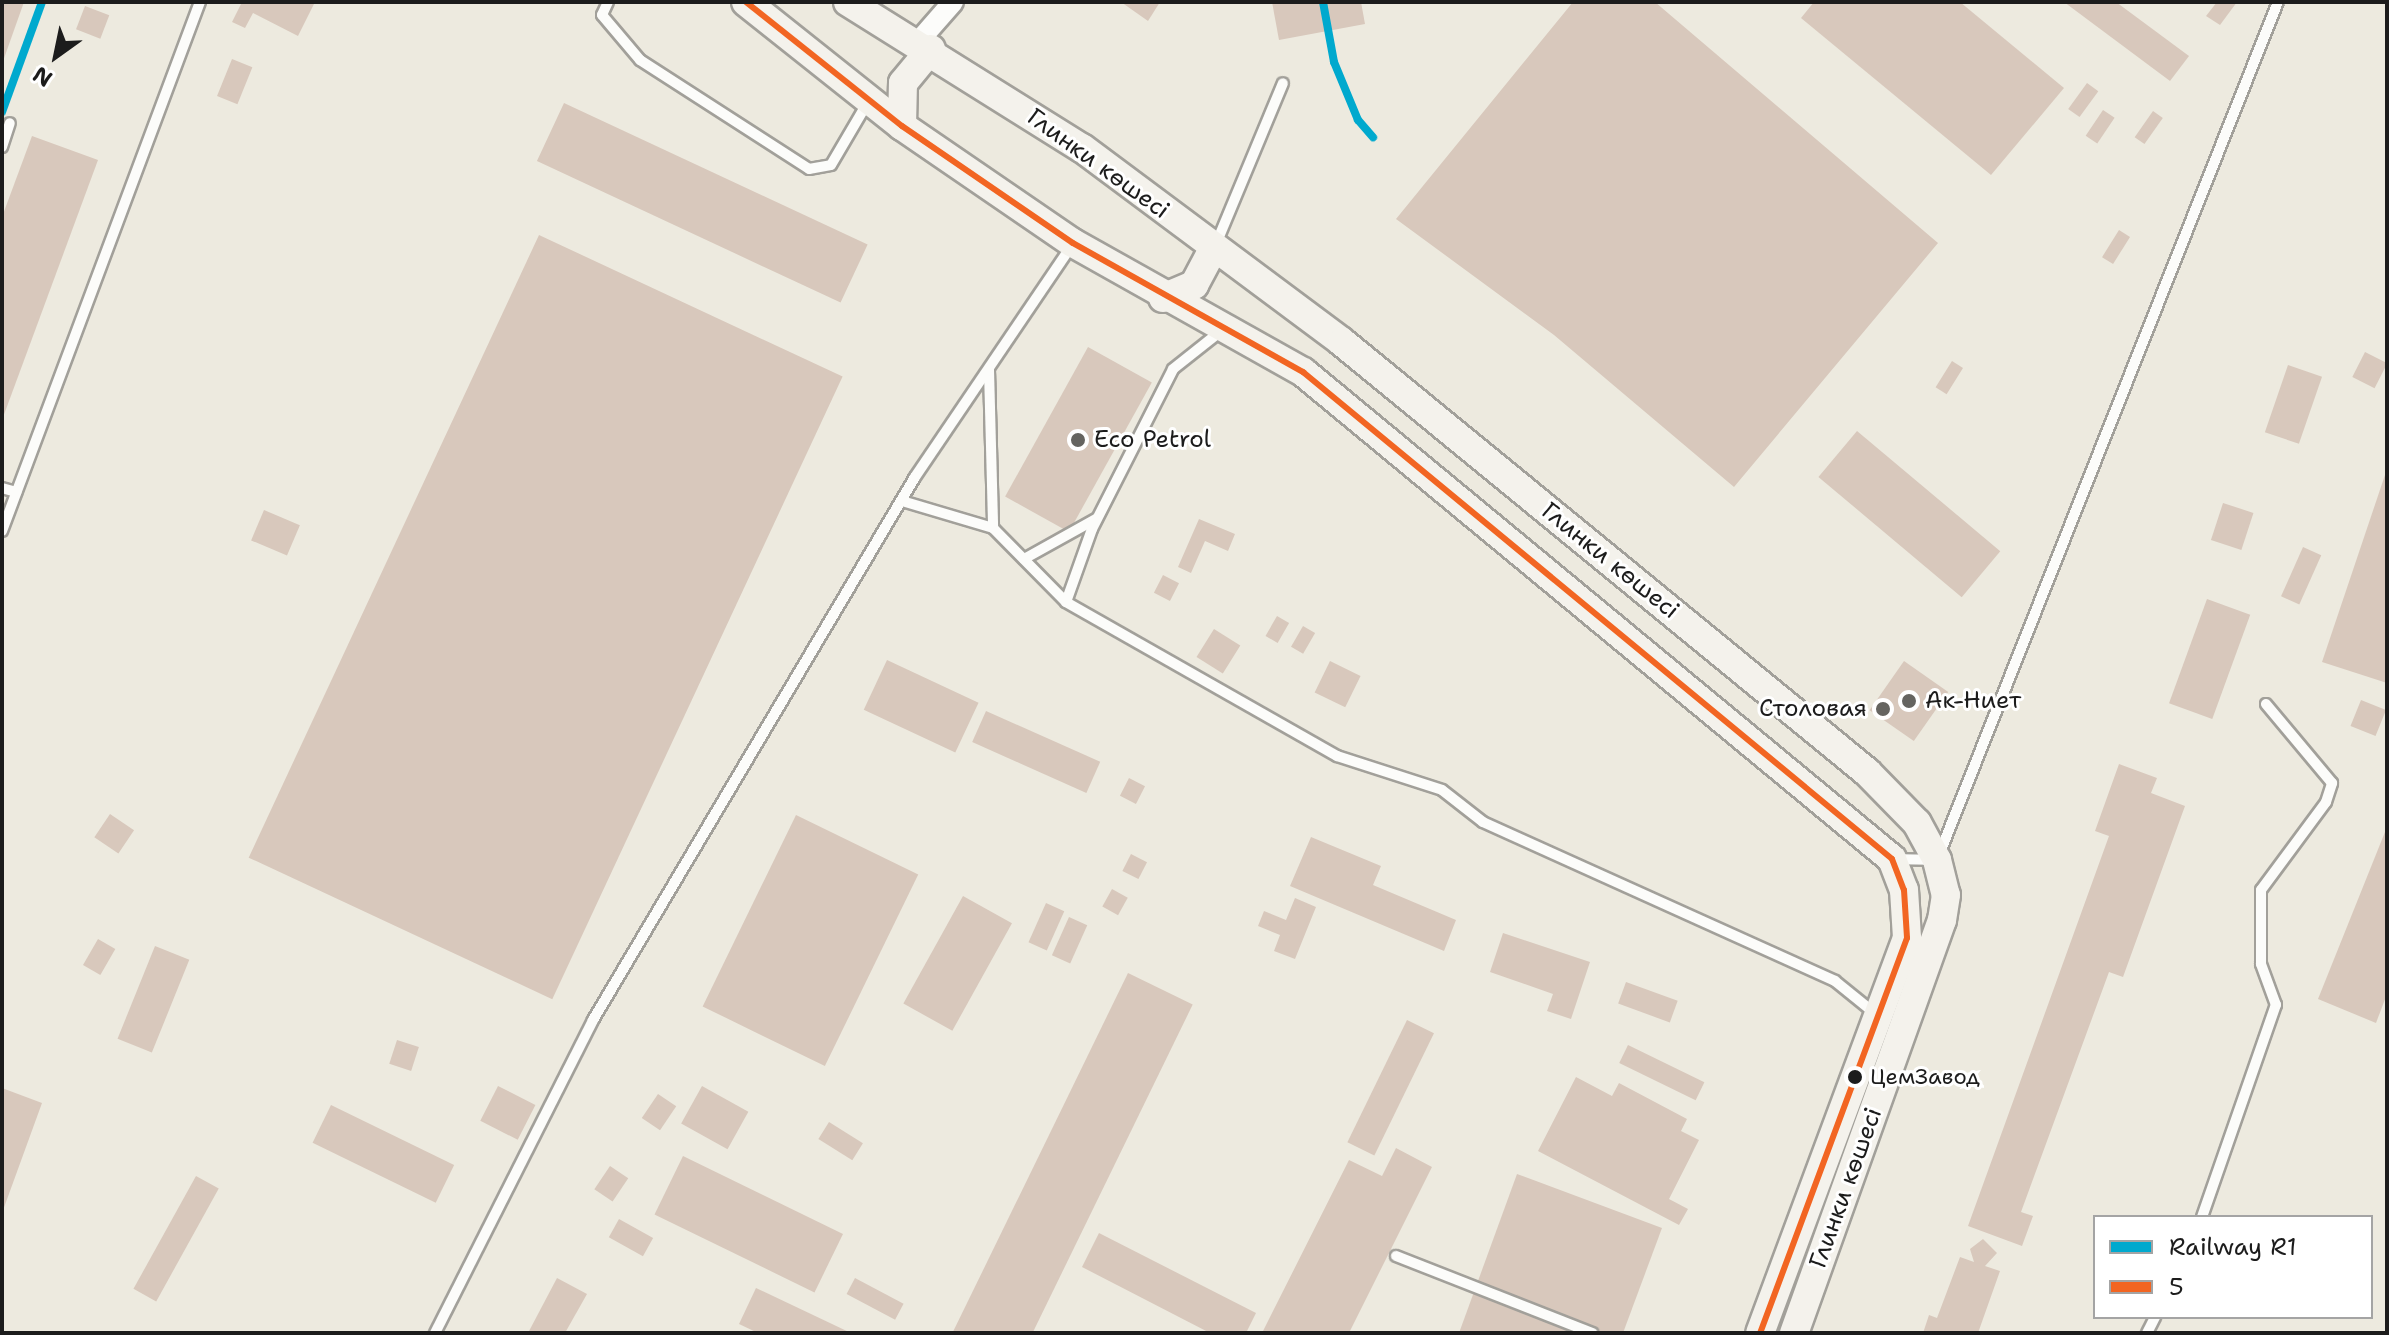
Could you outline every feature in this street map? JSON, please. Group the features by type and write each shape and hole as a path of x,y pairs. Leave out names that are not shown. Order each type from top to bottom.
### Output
{"main road":[{"name":"Глинки көшесі","path":"746,2 902,126 1073,243 1221,331 1303,372 1892,859 1904,890 1907,938 1760,1333"},
{"name":"Глинки көшесі","path":"848,2 925,46 1082,148 1213,250 1342,342 1867,772 1917,823 1937,860 1946,895 1942,920 1794,1333"},
{"path":"902,126 903,83 925,46"},
{"path":"1163,298 1194,285 1213,250"}],"street":[{"path":"925,46 953,2"}],"lane":[{"path":"2,531 200,2"},
{"path":"608,2 602,15 640,60 809,169 831,165 869,100"},
{"path":"1892,859 1937,860 2278,2"},
{"path":"1213,250 1283,83"},
{"path":"2,147 10,123"},
{"path":"435,1333 593,1020 902,501 1073,243"},
{"path":"1066,602 1097,518 1173,369 1221,331"},
{"path":"989,368 993,528"},
{"path":"2,488 16,492"},
{"path":"902,501 993,528 1066,602 1337,756 1442,790 1483,822 1835,981 1878,1016"},
{"path":"1024,559 1097,518"},
{"path":"2203,1215 2276,1005 2261,964 2261,890 2326,802 2332,783 2266,704"},
{"path":"1396,1256 1592,1333"}],"building":[{"path":"2,2 24,2 2,64"},
{"path":"242,2 315,2 298,36 253,13 245,28 232,22"},
{"path":"1121,2 1160,2 1148,21"},
{"path":"1272,2 1361,2 1365,24 1279,40"},
{"path":"1573,2 1655,2 1938,243 1734,487 1554,335 1396,219"},
{"path":"1814,2 1960,2 2064,88 1991,175 1801,18"},
{"path":"2064,2 2116,2 2189,56 2170,81"},
{"path":"2217,2 2237,2 2220,25 2206,16"},
{"path":"85,6 109,15 100,39 76,29"},
{"path":"232,59 252,67 237,104 217,96"},
{"path":"2087,83 2098,91 2080,117 2068,109"},
{"path":"564,103 868,245 841,303 537,161"},
{"path":"2103,110 2115,118 2097,144 2086,136"},
{"path":"2153,111 2163,118 2144,144 2135,137"},
{"path":"32,136 98,160 2,420 2,217"},
{"path":"2119,230 2130,237 2113,264 2102,257"},
{"path":"539,235 843,377 552,999 249,858"},
{"name":"Eco Petrol","path":"1088,347 1152,382 1069,532 1005,497"},
{"path":"2365,352 2387,363 2375,388 2352,377"},
{"path":"1952,361 1963,368 1947,394 1936,387"},
{"path":"2288,365 2322,377 2299,444 2265,432"},
{"path":"1857,431 2000,551 1962,597 1818,477"},
{"path":"2387,469 2387,683 2322,662"},
{"path":"2223,503 2253,513 2241,550 2211,540"},
{"path":"264,510 300,525 287,556 251,540"},
{"path":"1199,519 1235,534 1228,551 1205,541 1191,573 1178,567"},
{"path":"2303,547 2321,555 2299,604 2281,596"},
{"path":"1163,575 1179,583 1170,601 1154,593"},
{"path":"2207,599 2250,615 2212,719 2169,703"},
{"path":"1277,616 1289,623 1278,643 1266,636"},
{"path":"1303,626 1315,633 1303,654 1291,647"},
{"path":"1214,629 1240,645 1223,673 1197,657"},
{"path":"887,660 979,703 955,753 864,710"},
{"path":"1330,661 1361,676 1345,707 1315,692"},
{"name":"Ак-Ниет","path":"1904,661 1948,692 1914,741 1870,710"},
{"path":"2361,700 2386,710 2376,736 2351,726"},
{"path":"986,711 1100,762 1086,793 972,742"},
{"path":"2119,764 2157,778 2151,793 2185,806 2123,977 2109,972 2021,1212 2033,1216 2022,1246 1968,1226 2109,836 2095,831"},
{"path":"1129,778 1145,786 1136,804 1120,796"},
{"path":"110,814 134,830 118,853 94,837"},
{"path":"796,815 918,875 825,1066 703,1006"},
{"path":"2387,827 2387,994 2376,1023 2318,999"},
{"path":"1311,837 1381,866 1373,885 1456,920 1444,951 1290,886"},
{"path":"1131,854 1147,862 1138,879 1122,871"},
{"path":"1112,889 1128,898 1118,915 1102,906"},
{"path":"963,896 1012,923 952,1031 903,1004"},
{"path":"1295,898 1316,907 1295,959 1274,951 1280,935 1258,926 1264,911 1286,920"},
{"path":"1046,903 1064,911 1047,950 1029,942"},
{"path":"1069,917 1087,925 1070,964 1052,955"},
{"path":"1503,933 1590,962 1571,1019 1547,1011 1553,994 1490,972"},
{"path":"98,939 115,949 100,975 83,965"},
{"path":"155,946 189,960 152,1053 118,1039"},
{"path":"1128,973 1193,1005 1033,1333 952,1333"},
{"path":"1626,982 1678,1001 1670,1022 1618,1004"},
{"path":"1407,1020 1434,1033 1374,1155 1347,1142"},
{"path":"397,1040 419,1047 411,1071 389,1064"},
{"path":"1628,1045 1704,1082 1696,1100 1619,1063"},
{"path":"1576,1077 1612,1096 1619,1083 1687,1119 1681,1131 1699,1140 1669,1199 1688,1209 1679,1225 1538,1151"},
{"path":"498,1086 535,1105 518,1140 480,1121"},
{"path":"702,1086 748,1112 728,1149 681,1124"},
{"path":"2,1088 42,1103 2,1213"},
{"path":"658,1094 676,1106 660,1130 642,1118"},
{"path":"331,1105 454,1165 436,1203 313,1143"},
{"path":"829,1122 863,1143 852,1160 818,1139"},
{"path":"1396,1148 1432,1167 1349,1333 1262,1333 1349,1160 1382,1176"},
{"path":"683,1156 843,1234 814,1292 655,1214"},
{"path":"610,1166 628,1178 613,1202 594,1189"},
{"path":"1517,1174 1662,1228 1623,1333 1459,1333"},
{"path":"196,1176 219,1189 156,1301 133,1289"},
{"path":"619,1219 653,1238 643,1256 609,1237"},
{"path":"1099,1233 1256,1313 1246,1333 1210,1333 1082,1267"},
{"path":"1983,1239 1997,1253 1985,1266 2000,1271 1978,1333 1923,1333 1929,1315 1937,1318 1960,1257 1974,1262 1970,1249"},
{"path":"557,1278 587,1294 565,1333 528,1333"},
{"path":"855,1278 904,1304 895,1320 847,1294"},
{"path":"756,1288 851,1333 758,1333 739,1324"}],"rail line":[{"name":"R1","path":"2,112 42,2"},
{"name":"R1","path":"1323,2 1334,62 1358,120 1373,137"}],"transit line":[{"name":"5","path":"746,2 902,126 1073,243 1303,372 1892,859 1904,890 1907,938 1760,1333"}],"place":[{"name":"Eco Petrol","path":"1078,440"},
{"name":"Ак-Ниет","path":"1909,701"},
{"name":"Столовая","path":"1883,709"},
{"name":"ЦемЗавод","path":"1855,1077"}]}
